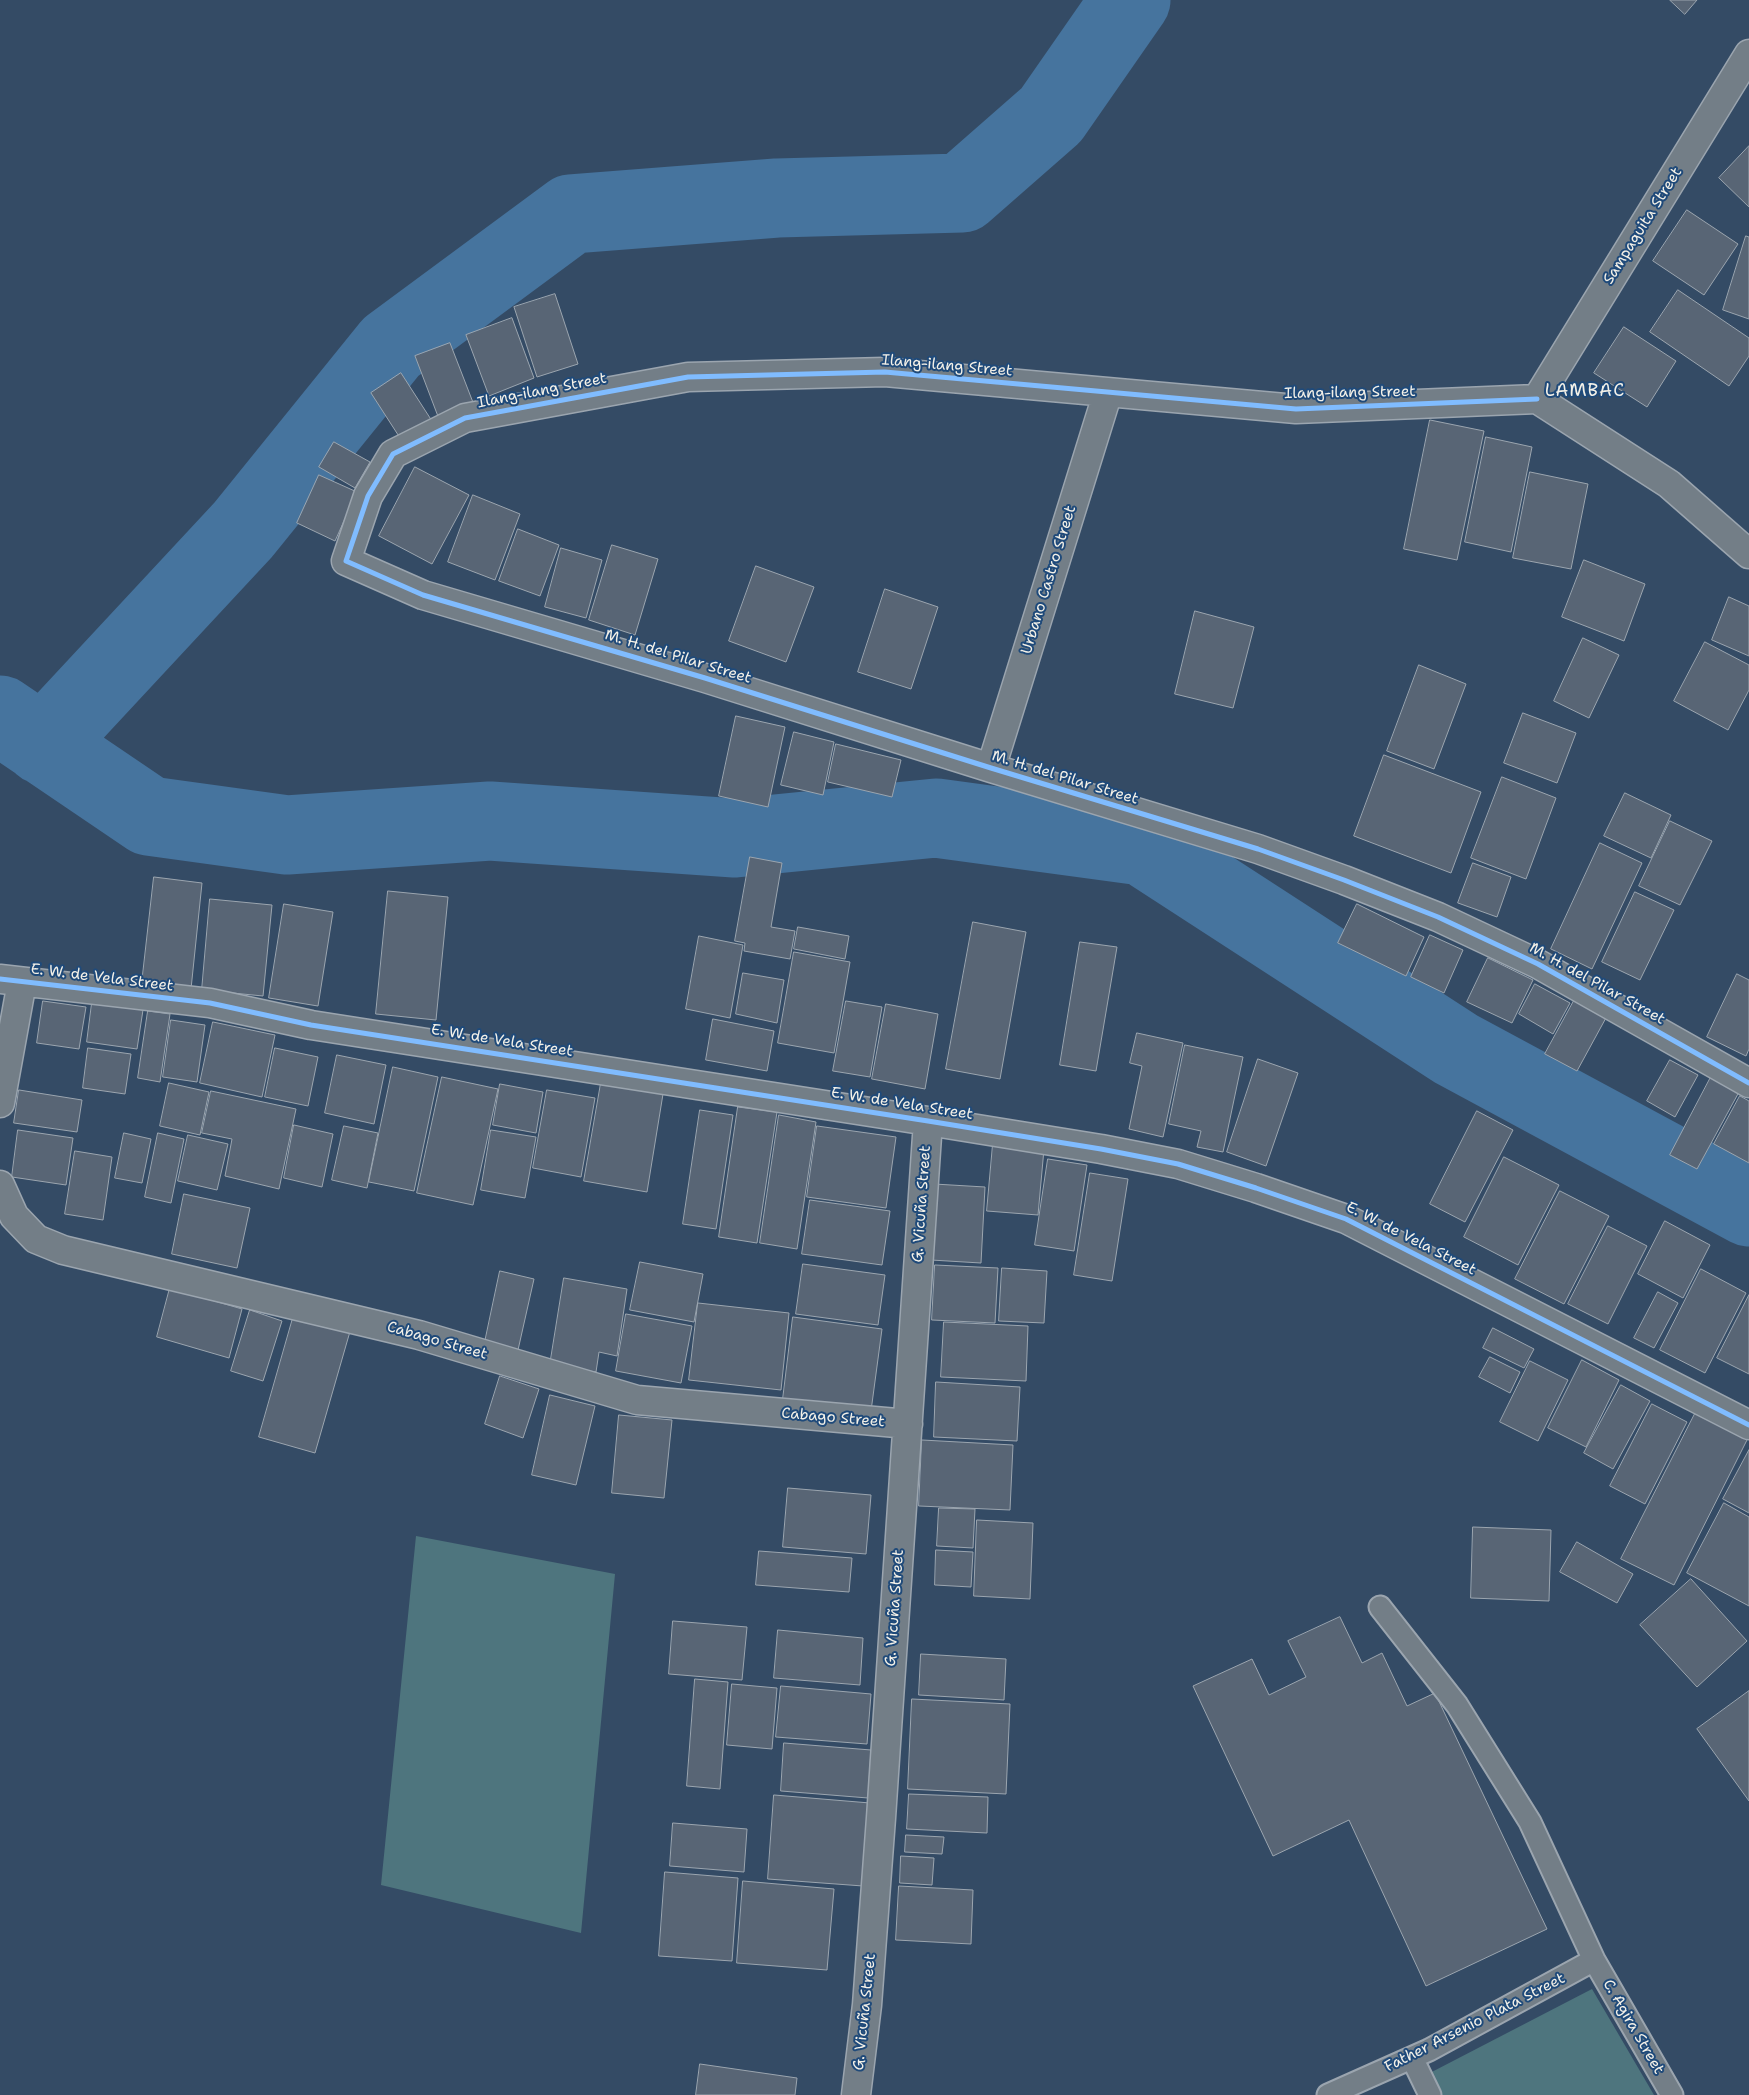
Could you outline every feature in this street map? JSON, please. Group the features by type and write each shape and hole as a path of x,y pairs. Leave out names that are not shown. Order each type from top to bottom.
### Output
{"street":[{"name":"Sampaguita Street","path":"1537,399 1749,54"},
{"name":"Ilang-ilang Street","path":"346,561 368,496 393,454 465,418 688,377 885,372 1296,409 1537,399"},
{"name":"Urbano Castro Street","path":"991,768 1108,392"},
{"path":"1537,399 1669,484 1749,554"},
{"name":"M. H. del Pilar Street","path":"346,561 423,595 705,678 1258,849 1344,880 1438,917 1538,964 1749,1083"},
{"path":"0,1103 11,980"},
{"name":"E. W. de Vela Street","path":"11,980 210,1004 311,1025 928,1121 1101,1149 1178,1164 1346,1219 1749,1425"},
{"name":"G. Vicuña Street","path":"856,2095 867,2005 882,1818 928,1121"},
{"name":"Cabago Street","path":"0,1185 14,1216 36,1239 63,1250 419,1335 637,1400 908,1424"}],"lane":[{"name":"C. Agira Street","path":"1380,1607 1457,1705 1530,1822 1594,1960 1672,2095"},
{"name":"Father Arsenio Plata Street","path":"1328,2095 1412,2058 1594,1960"},
{"path":"1412,2058 1430,2095"}],"green space":[{"path":"416,1536 615,1574 581,1933 381,1885"},
{"path":"1592,1989 1654,2095 1437,2095 1426,2075"}],"building":[{"path":"1670,0 1697,0 1685,14"},
{"path":"1749,146 1749,207 1719,178"},
{"path":"1687,210 1738,244 1704,295 1653,261"},
{"path":"1746,236 1749,237 1749,319 1723,310"},
{"path":"1678,290 1749,338 1749,356 1729,386 1650,332"},
{"path":"555,294 578,364 537,377 514,307"},
{"path":"512,318 534,378 489,396 466,335"},
{"path":"1624,327 1676,361 1647,407 1594,373"},
{"path":"450,343 474,405 439,419 415,356"},
{"path":"401,373 432,421 402,441 371,393"},
{"path":"1430,420 1484,431 1457,560 1404,549"},
{"path":"1486,437 1532,447 1511,552 1465,542"},
{"path":"334,442 370,462 355,488 319,467"},
{"path":"415,467 469,495 432,564 379,536"},
{"path":"1530,472 1588,484 1571,569 1513,558"},
{"path":"319,475 357,492 335,541 297,523"},
{"path":"473,495 520,514 495,580 448,562"},
{"path":"518,529 559,545 540,596 499,581"},
{"path":"612,545 658,559 635,635 589,620"},
{"path":"561,548 602,560 586,618 545,607"},
{"path":"1584,560 1645,584 1624,641 1562,617"},
{"path":"756,566 814,587 786,662 729,641"},
{"path":"885,589 938,607 911,689 858,672"},
{"path":"1729,597 1749,606 1749,656 1712,640"},
{"path":"1195,611 1254,627 1233,708 1175,694"},
{"path":"1583,638 1619,655 1589,718 1554,701"},
{"path":"1705,642 1749,665 1749,690 1728,730 1674,701"},
{"path":"1419,665 1466,684 1434,769 1387,751"},
{"path":"1523,713 1576,733 1557,783 1504,763"},
{"path":"736,716 785,727 768,807 719,796"},
{"path":"794,732 834,742 823,795 781,785"},
{"path":"836,744 901,760 892,797 828,782"},
{"path":"1384,755 1481,792 1451,873 1354,836"},
{"path":"1502,777 1556,798 1526,879 1471,858"},
{"path":"1625,793 1671,815 1651,858 1604,836"},
{"path":"1670,821 1712,841 1680,905 1639,886"},
{"path":"1600,843 1642,863 1592,969 1551,949"},
{"path":"750,857 782,863 771,927 795,931 790,959 744,951 745,943 735,941"},
{"path":"1473,863 1511,877 1497,917 1458,903"},
{"path":"154,877 202,883 191,989 142,983"},
{"path":"388,891 448,897 436,1020 376,1014"},
{"path":"1635,892 1674,910 1640,980 1602,962"},
{"path":"210,899 272,905 263,996 202,990"},
{"path":"284,904 333,912 318,1006 269,998"},
{"path":"1357,904 1424,937 1406,976 1338,943"},
{"path":"973,922 1026,932 1000,1079 946,1069"},
{"path":"798,927 849,936 845,959 794,949"},
{"path":"1430,935 1463,950 1444,993 1411,977"},
{"path":"699,936 743,945 730,1018 686,1009"},
{"path":"1080,942 1117,947 1096,1071 1060,1065"},
{"path":"794,952 850,962 834,1053 778,1043"},
{"path":"1488,958 1533,980 1512,1023 1467,1002"},
{"path":"743,973 784,980 777,1023 736,1014"},
{"path":"1737,974 1749,980 1749,1049 1746,1056 1707,1037"},
{"path":"1535,984 1570,1003 1553,1034 1519,1014"},
{"path":"1575,999 1607,1016 1577,1071 1545,1054"},
{"path":"43,1001 86,1007 79,1049 37,1043"},
{"path":"846,1001 882,1007 870,1077 833,1071"},
{"path":"92,1003 143,1010 137,1049 87,1042"},
{"path":"886,1004 938,1014 925,1089 872,1079"},
{"path":"148,1011 170,1014 160,1082 138,1078"},
{"path":"713,1019 774,1031 767,1071 706,1060"},
{"path":"171,1020 205,1025 197,1082 163,1077"},
{"path":"213,1022 275,1035 262,1097 200,1083"},
{"path":"1137,1033 1183,1043 1163,1137 1129,1129 1142,1066 1130,1063"},
{"path":"1185,1045 1243,1057 1223,1152 1197,1147 1201,1131 1169,1124"},
{"path":"88,1048 131,1054 125,1094 83,1088"},
{"path":"275,1048 318,1057 308,1106 265,1097"},
{"path":"337,1055 386,1065 374,1124 325,1113"},
{"path":"1258,1059 1298,1073 1266,1166 1227,1152"},
{"path":"1670,1060 1698,1075 1675,1117 1647,1101"},
{"path":"393,1067 438,1077 414,1191 369,1182"},
{"path":"442,1077 498,1089 473,1205 417,1193"},
{"path":"1711,1077 1739,1092 1697,1169 1670,1155"},
{"path":"169,1083 209,1092 200,1135 160,1126"},
{"path":"601,1083 663,1094 647,1192 584,1181"},
{"path":"500,1084 543,1092 536,1133 493,1125"},
{"path":"19,1090 82,1100 77,1132 14,1123"},
{"path":"547,1090 595,1098 581,1177 533,1168"},
{"path":"211,1091 296,1109 279,1189 225,1176 232,1139 202,1133"},
{"path":"1740,1096 1749,1101 1749,1163 1714,1144"},
{"path":"738,1107 777,1112 757,1243 719,1237"},
{"path":"700,1110 733,1115 716,1229 683,1224"},
{"path":"1477,1111 1513,1130 1465,1222 1430,1204"},
{"path":"779,1115 816,1122 797,1249 760,1243"},
{"path":"294,1125 333,1134 322,1187 284,1178"},
{"path":"344,1126 378,1133 367,1188 332,1180"},
{"path":"817,1126 896,1137 886,1208 807,1197"},
{"path":"18,1130 73,1138 66,1185 12,1177"},
{"path":"491,1130 536,1137 525,1198 481,1190"},
{"path":"124,1133 151,1139 142,1183 115,1178"},
{"path":"158,1133 184,1139 171,1203 145,1197"},
{"path":"188,1135 228,1144 217,1190 178,1181"},
{"path":"993,1144 1044,1149 1038,1215 987,1211"},
{"path":"75,1151 112,1157 103,1220 65,1214"},
{"path":"1504,1157 1559,1185 1518,1265 1464,1237"},
{"path":"1048,1159 1087,1165 1074,1251 1035,1245"},
{"path":"1090,1173 1128,1179 1112,1281 1074,1275"},
{"path":"934,1184 985,1187 981,1263 931,1260"},
{"path":"1560,1191 1609,1216 1564,1304 1515,1279"},
{"path":"184,1194 250,1208 237,1268 172,1254"},
{"path":"810,1200 890,1211 882,1265 802,1254"},
{"path":"1665,1221 1710,1245 1683,1298 1638,1274"},
{"path":"1608,1226 1647,1246 1608,1324 1568,1304"},
{"path":"640,1262 703,1274 694,1322 630,1310"},
{"path":"803,1264 885,1275 878,1325 796,1314"},
{"path":"935,1265 998,1268 995,1323 932,1320"},
{"path":"1002,1268 1047,1271 1044,1323 999,1321"},
{"path":"1701,1269 1746,1293 1705,1373 1660,1350"},
{"path":"500,1271 534,1279 518,1350 485,1342"},
{"path":"564,1278 627,1289 617,1356 599,1352 596,1372 550,1365"},
{"path":"170,1288 242,1309 229,1358 157,1337"},
{"path":"1658,1292 1678,1303 1654,1348 1634,1338"},
{"path":"1749,1295 1749,1374 1717,1358"},
{"path":"698,1303 789,1313 781,1390 689,1380"},
{"path":"250,1310 282,1321 263,1381 231,1371"},
{"path":"295,1311 351,1328 315,1453 259,1437"},
{"path":"626,1314 692,1326 681,1383 616,1371"},
{"path":"793,1317 882,1329 871,1411 783,1399"},
{"path":"944,1322 1028,1326 1026,1381 941,1377"},
{"path":"1493,1328 1534,1349 1524,1368 1483,1348"},
{"path":"1490,1357 1520,1372 1510,1393 1479,1377"},
{"path":"1582,1360 1619,1380 1586,1447 1548,1428"},
{"path":"1530,1361 1568,1380 1538,1441 1500,1422"},
{"path":"500,1376 539,1389 523,1438 485,1424"},
{"path":"936,1382 1020,1387 1017,1441 934,1437"},
{"path":"1621,1385 1650,1401 1613,1469 1584,1453"},
{"path":"550,1395 595,1406 576,1485 532,1475"},
{"path":"1652,1404 1687,1422 1645,1504 1610,1486"},
{"path":"1700,1404 1749,1436 1674,1585 1621,1559"},
{"path":"619,1415 672,1420 664,1498 612,1493"},
{"path":"922,1440 1013,1445 1010,1510 919,1506"},
{"path":"1749,1450 1749,1513 1723,1499"},
{"path":"788,1488 871,1495 866,1554 783,1547"},
{"path":"1724,1503 1749,1517 1749,1606 1687,1573"},
{"path":"939,1508 975,1509 973,1548 937,1546"},
{"path":"977,1520 1033,1523 1030,1599 974,1596"},
{"path":"1473,1527 1551,1530 1549,1601 1471,1598"},
{"path":"1577,1542 1633,1574 1617,1603 1560,1572"},
{"path":"936,1550 973,1552 971,1587 935,1585"},
{"path":"759,1551 852,1558 849,1592 756,1585"},
{"path":"1691,1579 1747,1641 1697,1687 1640,1625"},
{"path":"1340,1617 1362,1663 1382,1653 1407,1706 1435,1693 1547,1929 1426,1986 1349,1820 1273,1856 1193,1686 1252,1659 1269,1695 1306,1677 1288,1641"},
{"path":"673,1621 747,1627 742,1680 669,1674"},
{"path":"778,1630 863,1638 860,1685 774,1678"},
{"path":"921,1654 1006,1659 1004,1700 919,1695"},
{"path":"695,1679 728,1682 720,1789 687,1786"},
{"path":"732,1684 777,1688 772,1749 727,1745"},
{"path":"781,1686 871,1694 867,1744 776,1737"},
{"path":"1749,1691 1749,1801 1697,1729"},
{"path":"912,1699 1010,1704 1006,1794 908,1789"},
{"path":"784,1743 871,1750 868,1798 781,1791"},
{"path":"909,1794 988,1797 987,1833 907,1829"},
{"path":"774,1795 870,1803 863,1886 768,1879"},
{"path":"673,1823 747,1829 744,1872 670,1866"},
{"path":"906,1835 944,1837 942,1854 905,1852"},
{"path":"901,1856 934,1858 932,1885 900,1883"},
{"path":"665,1872 738,1878 732,1961 659,1956"},
{"path":"743,1881 834,1889 827,1970 737,1963"},
{"path":"899,1886 973,1890 971,1944 896,1940"},
{"path":"700,2064 797,2078 795,2095 696,2095"}],"waterway":[{"path":"43,745 243,530 391,347 571,214 777,198 962,193 1051,115 1131,0"},
{"path":"0,715 149,816 287,835 490,821 735,838 936,818 1143,846 1456,1049 1749,1207"}],"cycle path":[{"path":"1537,399 1296,409 885,372 688,377 465,418 393,454 368,496 346,561 423,595 705,678 1258,849 1344,880 1438,917 1538,964 1749,1083"},
{"path":"0,979 210,1003 311,1025 928,1121 1101,1149 1178,1164 1346,1219 1749,1425"}],"district":[{"name":"LAMBAC","path":"1585,391"}]}
